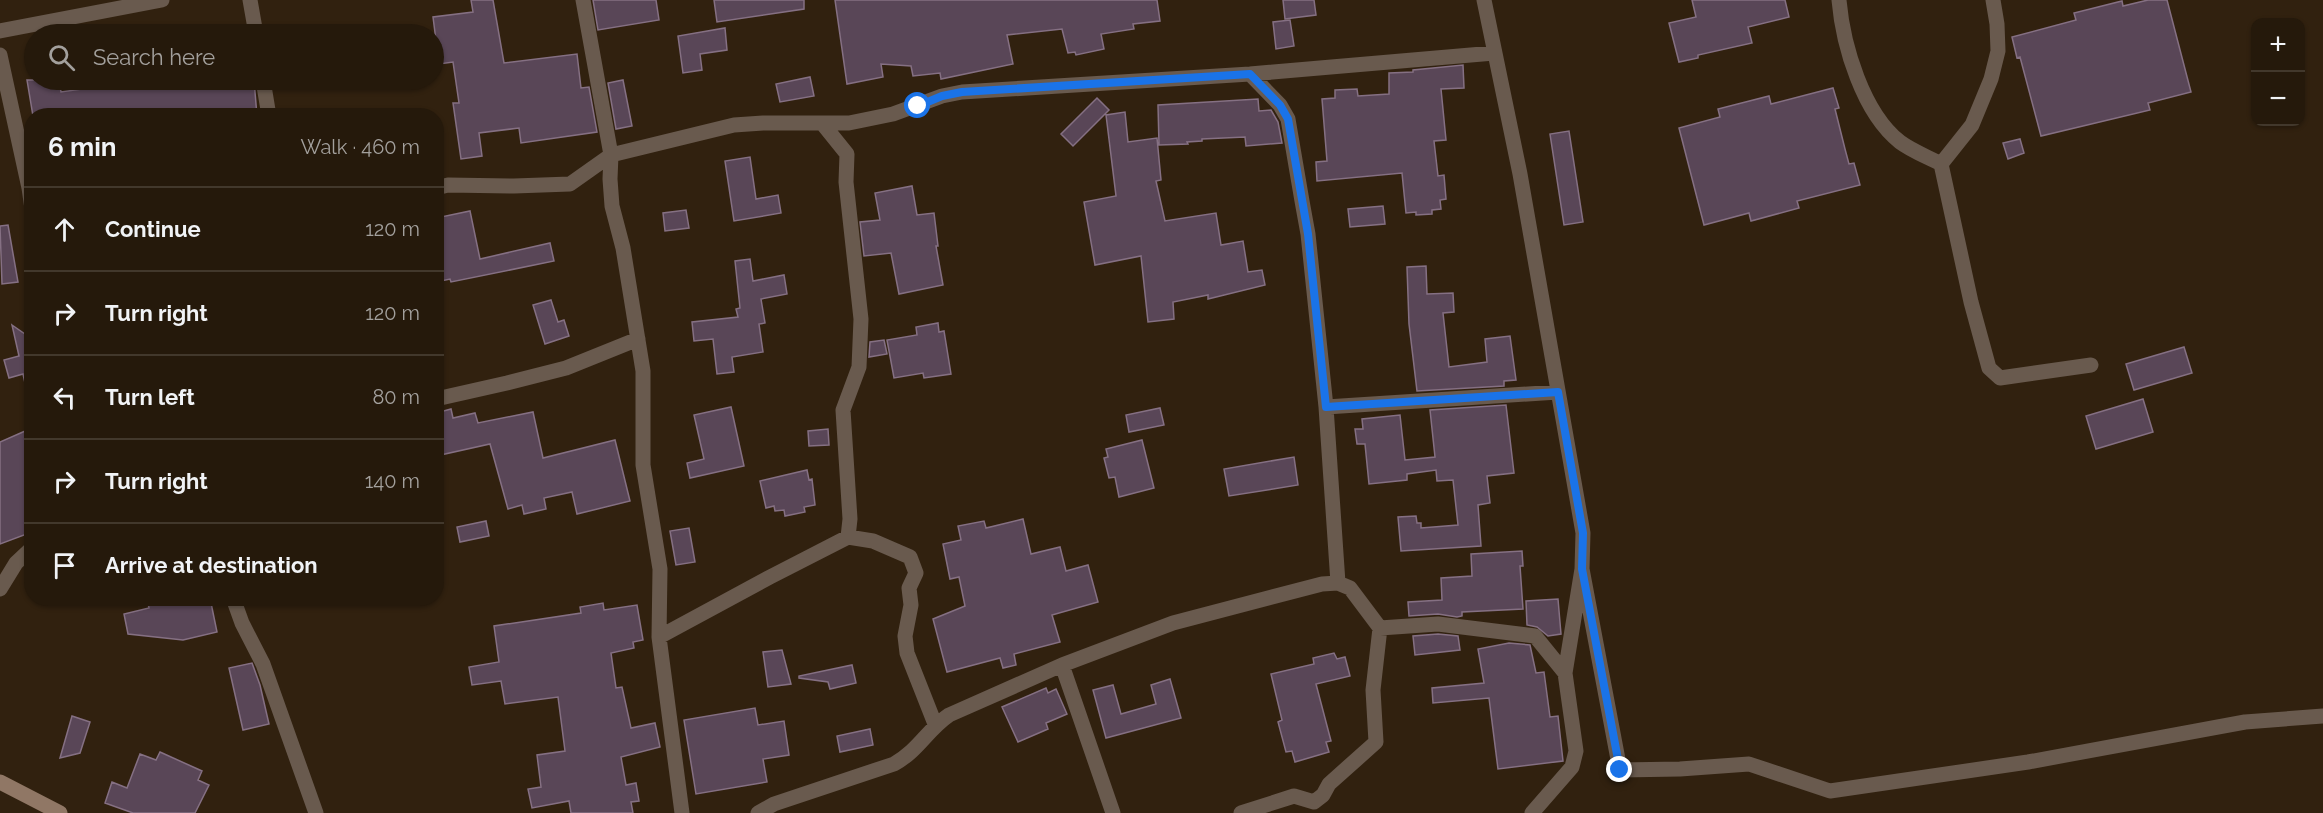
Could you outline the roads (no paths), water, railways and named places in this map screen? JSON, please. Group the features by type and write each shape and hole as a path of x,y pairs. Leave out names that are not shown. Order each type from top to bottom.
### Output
{"main road":[{"path":"0,782 60,813"}],"street":[{"path":"37,24 162,0"},
{"path":"250,0 254,24"},
{"path":"584,0 611,155 612,206 623,248 645,387 642,428 643,465 660,569 658,638 682,813"},
{"path":"1484,0 1520,174 1583,533 1582,569 1565,673 1576,751 1572,767 1532,813"},
{"path":"1839,0 1847,48 1866,97 1881,124 1901,143 1941,164"},
{"path":"1941,164 1972,125 1991,79 1998,51 1997,24 1992,0"},
{"path":"0,31 24,26"},
{"path":"444,186 570,184 611,155 734,125 849,123 901,112 942,96 962,92 1250,74 1494,53"},
{"path":"0,56 24,165"},
{"path":"1250,74 1280,105 1288,119 1308,234 1326,407 1338,584"},
{"path":"265,90 268,108"},
{"path":"822,123 847,154 846,182 860,302 859,367 843,410 850,519 848,537"},
{"path":"1941,164 1971,302 1989,368 2000,378 2091,365"},
{"path":"444,397 566,368 638,339"},
{"path":"1326,407 1558,392"},
{"path":"658,638 770,576 848,537 873,541 910,556 916,573 909,588 911,604 905,636 907,653 935,724"},
{"path":"0,589 16,563 24,556"},
{"path":"1582,569 1620,770 1749,764 1830,791 2028,762 2245,722 2323,716"},
{"path":"758,813 774,804 894,764 910,755 935,724 949,715 1062,665 1173,623 1323,584 1338,584 1350,588 1380,628 1373,690 1376,742 1329,784 1323,795 1314,802 1294,796 1241,813"},
{"path":"235,606 263,664 316,813"},
{"path":"1380,628 1438,624 1534,636 1565,673"},
{"path":"1062,665 1113,813"}]}
